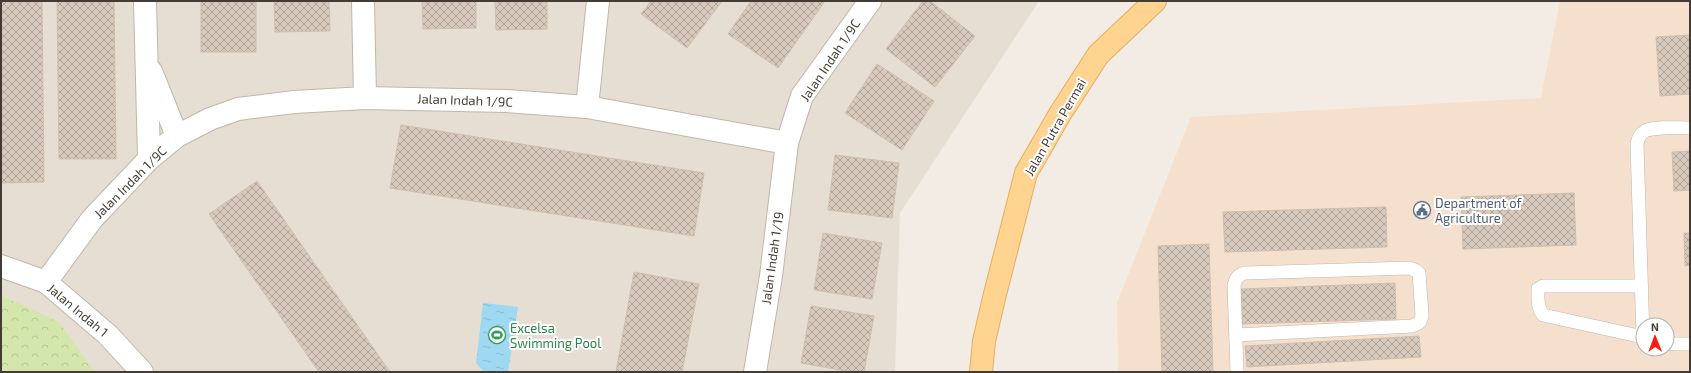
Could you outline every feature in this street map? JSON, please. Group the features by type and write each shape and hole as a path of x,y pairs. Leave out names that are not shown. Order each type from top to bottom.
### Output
{"main road":[{"name":"Jalan Putra Permai","path":"981,372 984,341 990,312 1026,173 1060,114 1098,55 1155,1"}],"street":[{"path":"145,1 149,160"},
{"path":"362,1 365,98"},
{"path":"587,107 598,1"},
{"name":"Jalan Indah 1/9C","path":"46,282 92,219 149,160 177,136 210,119 238,109 294,102 365,98 506,100 587,107 787,143 802,96 870,1"},
{"path":"146,58 177,136"},
{"name":"Jalan Indah 1/19","path":"755,372 771,276 787,143"},
{"name":"Jalan Indah 1","path":"1,266 46,282 108,335 142,372"}],"lane":[{"path":"1642,317 1637,144 1639,137 1644,131 1651,129 1690,128"},
{"path":"1236,335 1417,325 1421,321 1422,315 1419,274 1410,268 1245,273 1239,275 1235,279 1234,285 1237,372"},
{"path":"1635,335 1543,315 1539,310 1538,289 1543,286 1641,286"},
{"path":"1675,344 1690,344"}],"shaded area":[{"path":"1,1 1039,1 900,213 895,372 1,372"},
{"name":"Department of Agriculture","path":"1560,1 1690,1 1690,372 1118,372 1117,303 1191,117 1541,98"}],"green space":[{"path":"1,295 59,322 95,372 1,372"}],"water":[{"name":"Excelsa Swimming Pool","path":"483,303 518,307 508,372 484,372 476,363"}],"building":[{"path":"1,1 42,1 44,182 1,183"},
{"path":"57,1 114,1 116,159 59,159"},
{"path":"201,1 256,1 256,52 201,52"},
{"path":"274,1 329,1 330,31 275,32"},
{"path":"422,1 476,1 476,28 423,29"},
{"path":"495,1 547,1 547,29 496,30"},
{"path":"651,1 722,1 687,48 641,14"},
{"path":"751,1 825,1 778,68 728,34"},
{"path":"923,1 930,1 975,36 935,87 886,49"},
{"path":"1690,35 1690,94 1660,96 1656,37"},
{"path":"877,64 934,101 902,150 845,113"},
{"path":"401,125 704,173 694,236 390,188"},
{"path":"1690,151 1690,190 1674,191 1672,152"},
{"path":"835,155 899,163 892,218 828,210"},
{"path":"257,181 390,372 319,372 209,214"},
{"path":"1574,193 1576,245 1463,249 1461,197"},
{"path":"1386,207 1387,247 1225,252 1223,212"},
{"path":"823,233 882,243 872,299 814,290"},
{"path":"1684,233 1690,233 1690,265 1685,266"},
{"path":"1209,244 1213,372 1162,372 1158,246"},
{"path":"634,272 699,284 682,372 616,372"},
{"path":"1395,283 1396,319 1242,324 1241,289"},
{"path":"811,306 874,316 864,372 851,372 801,363"},
{"path":"1419,336 1421,357 1247,367 1245,346"}],"place":[{"name":"Department of Agriculture","path":"1422,210"},
{"name":"Excelsa Swimming Pool","path":"497,335"}]}
